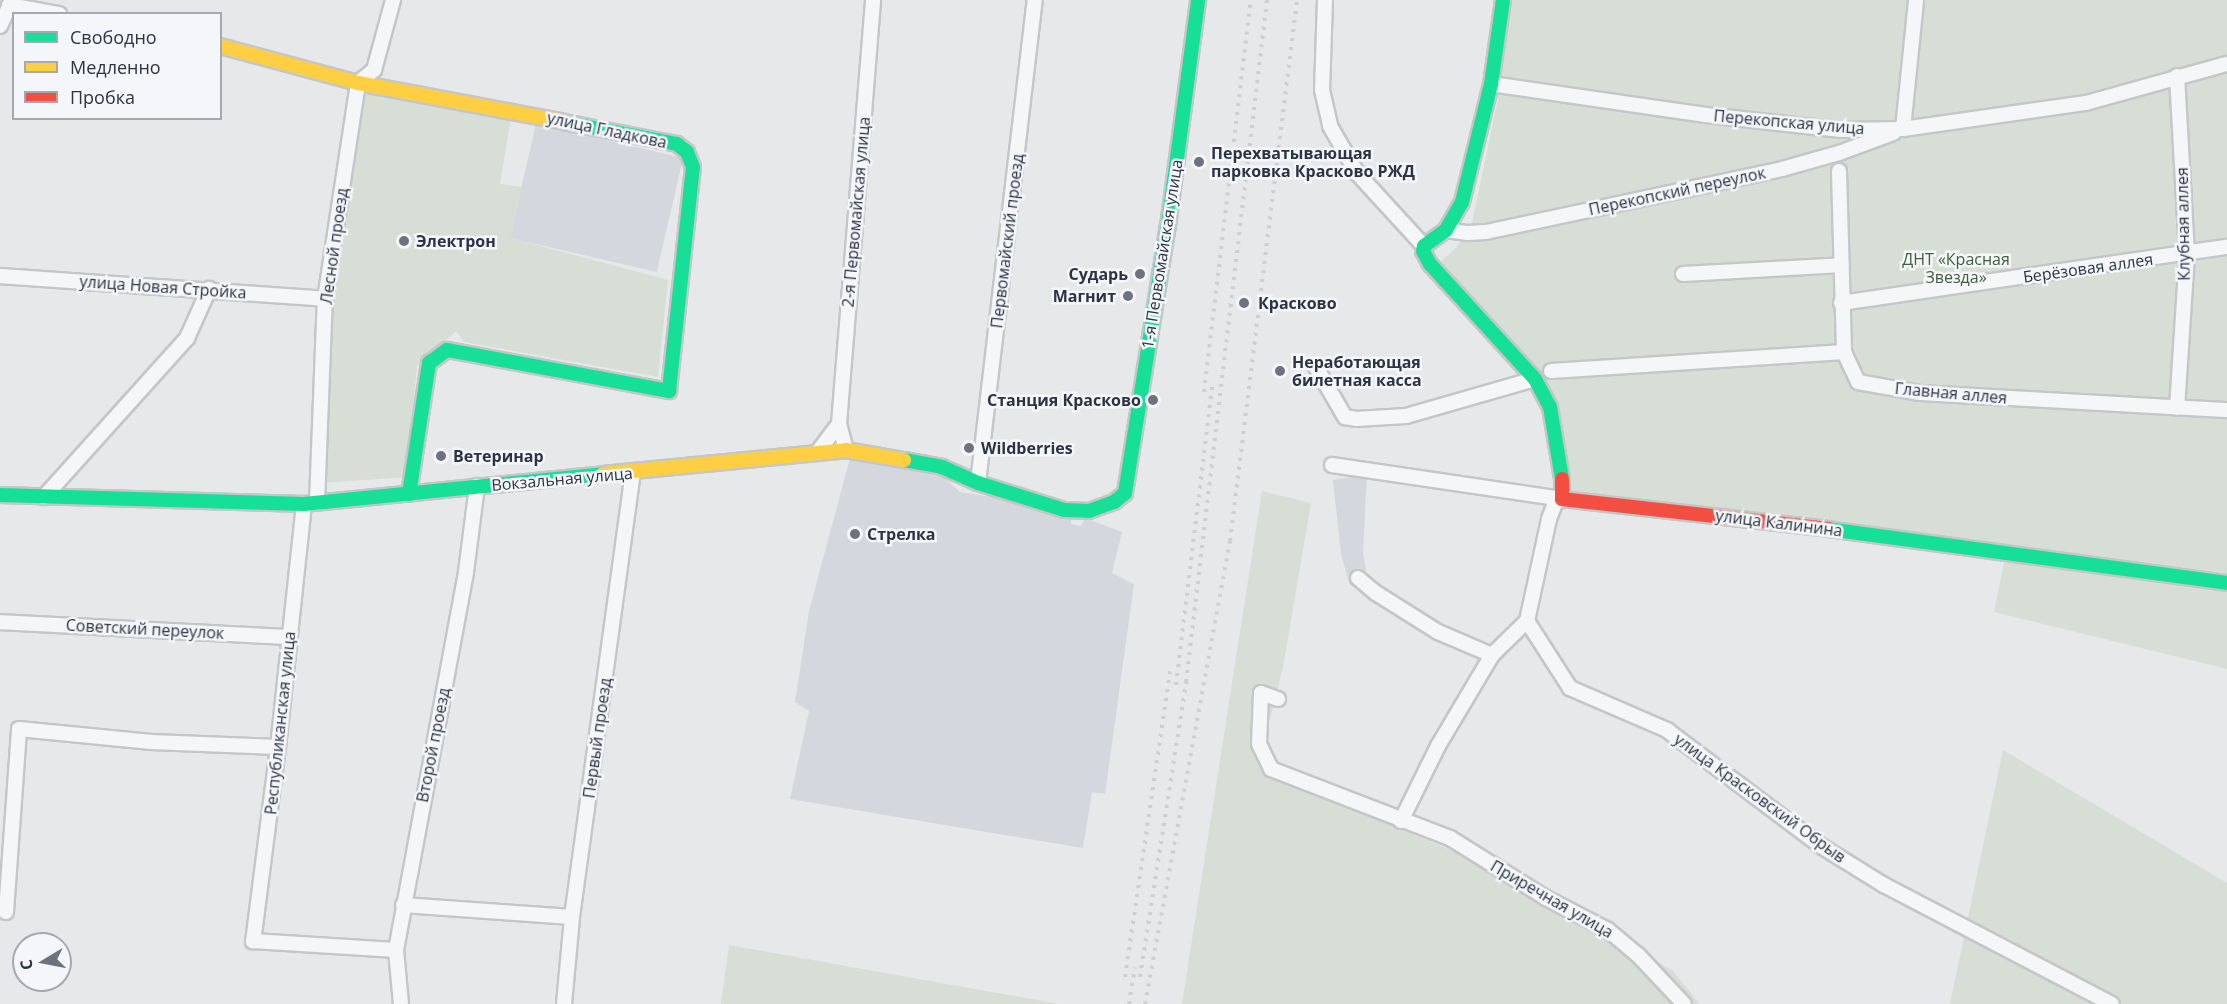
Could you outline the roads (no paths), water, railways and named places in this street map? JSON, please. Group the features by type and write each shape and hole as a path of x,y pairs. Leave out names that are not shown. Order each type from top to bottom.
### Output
{"street":[{"path":"358,82 374,70 393,0"},
{"name":"2-я Первомайская улица","path":"846,450 839,424 873,0"},
{"name":"Первомайский проезд","path":"978,483 1035,0"},
{"name":"1-я Первомайская улица","path":"1114,502 1125,493 1168,226 1198,0"},
{"path":"1325,0 1322,90 1330,126 1357,173 1424,246 1423,251 1430,264 1535,379 1550,407 1562,471 1562,499 1555,503 1549,519 1527,621 1492,655 1438,746 1401,821"},
{"path":"1424,246 1446,230 1462,202 1491,84 1503,0"},
{"path":"1903,129 1916,0"},
{"path":"0,26 11,3 49,12"},
{"name":"улица Гладкова","path":"222,47 358,82 677,144 687,152 693,167 669,391 447,350 429,363 409,494"},
{"name":"Перекопская улица","path":"1491,84 1706,115 1841,130 1903,129 2086,103 2227,64"},
{"name":"Клубная аллея","path":"2177,76 2187,254 2177,408"},
{"name":"Лесной проезд","path":"311,503 325,299 358,82"},
{"name":"Перекопский переулок","path":"1446,230 1486,232 1782,169 1839,153 1903,129"},
{"path":"1551,371 1844,352 1839,171"},
{"name":"Берёзовая аллея","path":"1841,303 2227,247"},
{"path":"1683,273 1842,265"},
{"name":"улица Новая Стройка","path":"0,276 325,299"},
{"path":"44,497 187,338 209,289"},
{"name":"Главная аллея","path":"1844,352 1858,382 1920,393 2227,410"},
{"path":"1316,367 1346,417 1356,419 1406,416 1535,379"},
{"path":"817,453 839,424"},
{"name":"Вокзальная улица","path":"0,495 311,503 633,473 846,450 879,453 942,466 978,483 1064,510 1089,511 1114,502"},
{"name":"улица Калинина","path":"1332,465 1562,499 1853,532 2227,583"},
{"name":"Первый проезд","path":"564,1004 572,917 633,473"},
{"name":"Второй проезд","path":"401,1004 396,950 466,572 477,486"},
{"name":"Республиканская улица","path":"311,503 290,637 253,941 396,950"},
{"path":"1358,578 1376,593 1438,632 1492,655"},
{"name":"улица Красковский Обрыв","path":"1527,621 1570,688 1667,730 1821,846 1884,885 2112,1004"},
{"name":"Советский переулок","path":"0,622 290,637"},
{"name":"Приречная улица","path":"1278,699 1261,693 1259,744 1270,769 1309,782 1401,821 1450,838 1546,898 1608,930 1638,955 1684,1004"},
{"path":"6,912 19,729 151,742 278,747"},
{"path":"403,905 572,917"}],"railway":[{"path":"1204,392 1251,0"},
{"path":"1140,977 1186,682 1267,0"},
{"path":"1145,1004 1230,541 1297,0"},
{"path":"1176,685 1213,381"},
{"path":"1125,977 1170,671"},
{"path":"1129,1004 1135,967"}],"place":[{"name":"Перехватывающая парковка Красково РЖД","path":"1199,162"},
{"name":"Электрон","path":"404,241"},
{"name":"Сударь","path":"1140,274"},
{"name":"Магнит","path":"1128,296"},
{"name":"Красково","path":"1244,303"},
{"name":"Неработающая билетная касса","path":"1280,371"},
{"name":"Станция Красково","path":"1153,400"},
{"name":"Wildberries","path":"969,448"},
{"name":"Ветеринар","path":"441,456"},
{"name":"Стрелка","path":"855,534"}],"park label":[{"name":"ДНТ «Красная Звезда»","path":"1956,268"}]}
